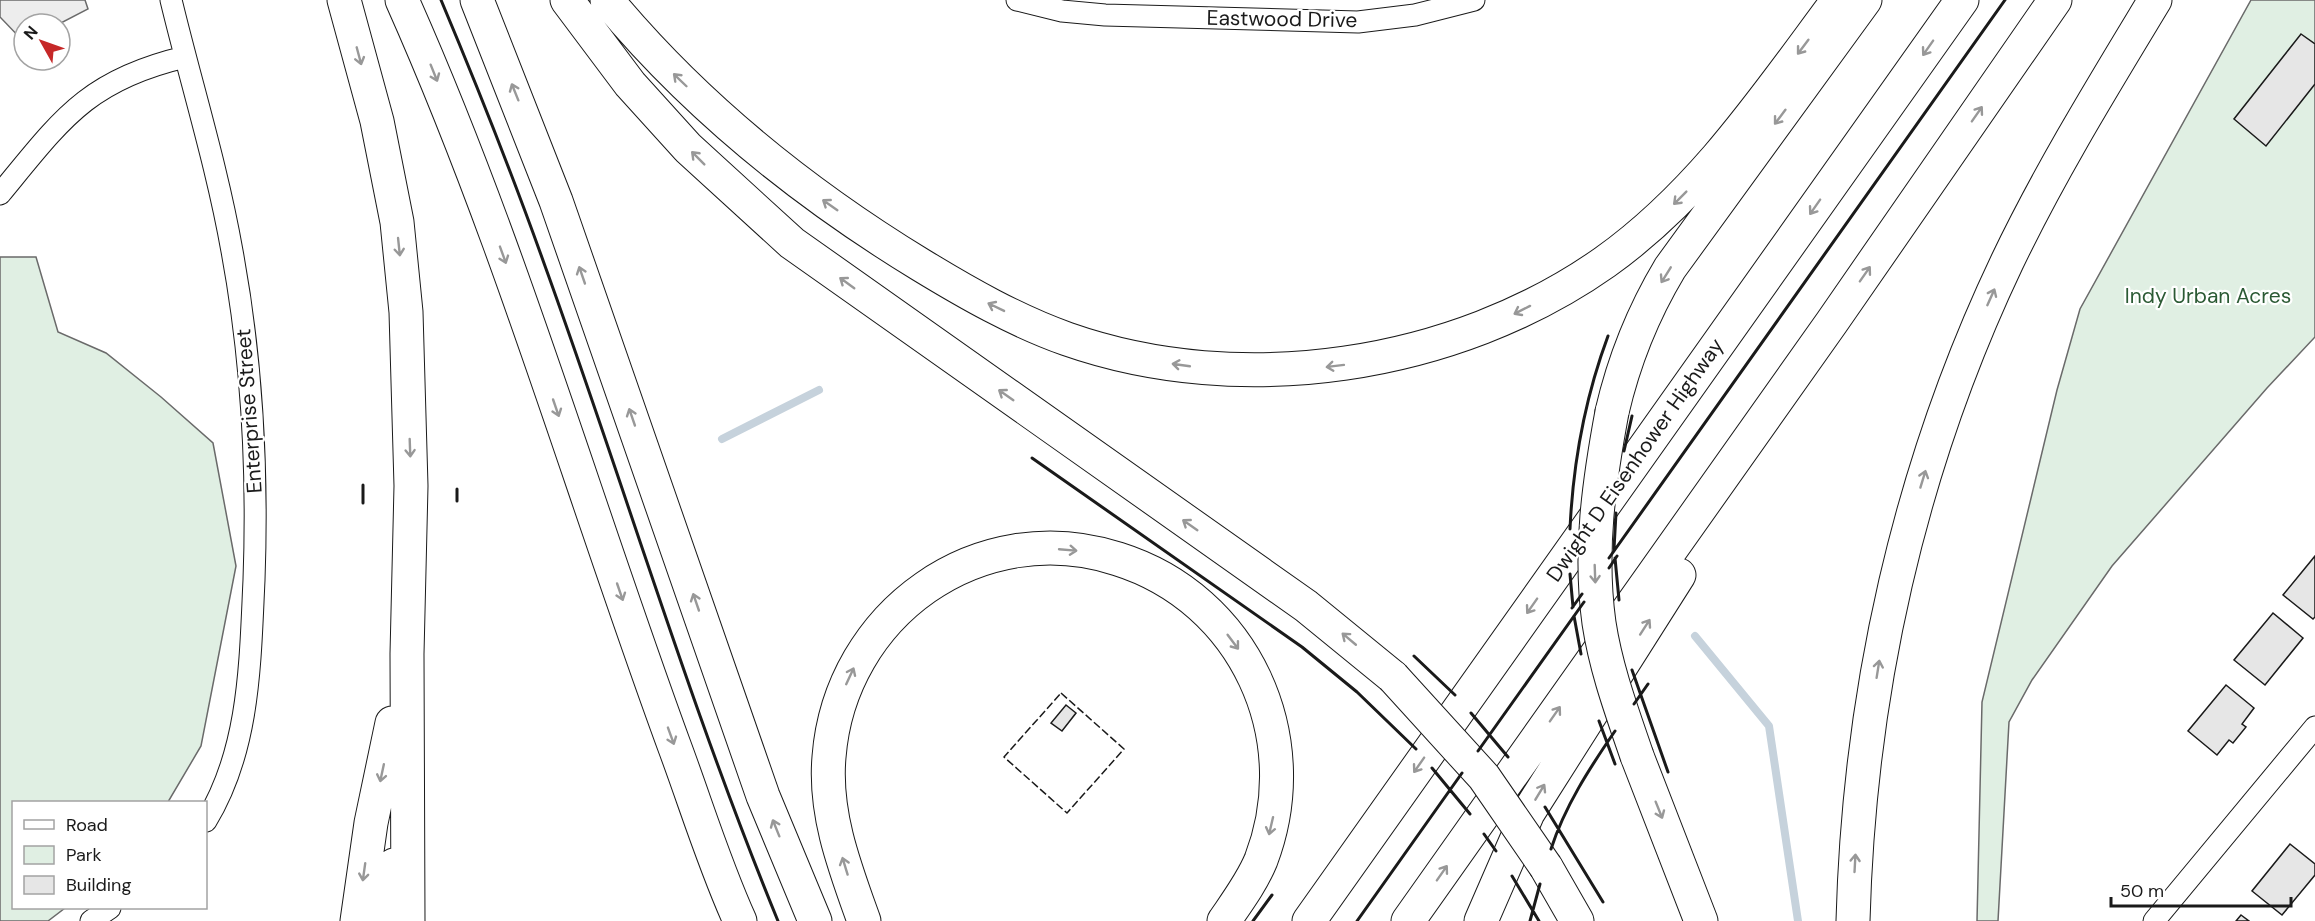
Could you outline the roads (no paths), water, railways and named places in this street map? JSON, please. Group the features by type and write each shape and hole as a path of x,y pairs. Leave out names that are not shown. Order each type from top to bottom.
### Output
{"highway":[{"path":"344,0 377,121 397,222 403,289 411,486 406,654 408,921"},
{"path":"402,0 461,140 651,681 740,921"},
{"path":"477,0 556,201 764,795 814,921"},
{"path":"567,0 630,84 688,148 792,243 1306,606 1393,677 1484,777 1546,867 1577,921"},
{"path":"607,0 637,36 699,99 785,172 885,242 988,304 1069,340 1121,353 1198,367 1281,371 1358,363 1432,343 1514,314 1565,287 1604,262 1650,227 1706,171 1838,0"},
{"path":"1701,921 1637,756 1608,667 1596,591 1595,525 1612,412 1629,349 1652,299 1670,268 1865,0"},
{"name":"Dwight D Eisenhower Highway","path":"1309,921 1962,0"},
{"path":"1408,921 1832,322 2055,0"},
{"path":"1854,921 1859,803 1880,657 1891,600 1915,505 1936,437 1975,336 2024,227 2084,118 2155,0"},
{"path":"1481,921 1528,813 1735,489 1832,322"},
{"path":"864,921 836,837 830,809 828,782 828,759 836,713 842,694 860,656 889,618 908,601 953,569 1010,553 1053,548 1086,551 1119,559 1159,577 1185,595 1221,626 1248,662 1260,684 1274,734 1276,752 1273,818 1260,862 1224,921"},
{"path":"357,921 371,824 406,654"},
{"path":"383,921 406,811"}],"street":[{"name":"Enterprise Street","path":"171,0 212,159 232,251 248,372 255,483 253,604 242,725 236,758 219,799 207,819"},
{"name":"Eastwood Drive","path":"1017,0 1062,10 1106,15 1358,22 1415,15 1474,0"},
{"path":"0,194 66,116 85,100 127,75 149,66 185,57"},
{"path":"2154,921 2315,727"},
{"path":"91,921 109,909"}],"waterway":[{"path":"722,439 819,390"},
{"path":"1695,636 1769,726 1798,921"}],"park label":[{"name":"Indy Urban Acres","path":"2208,296"}]}
